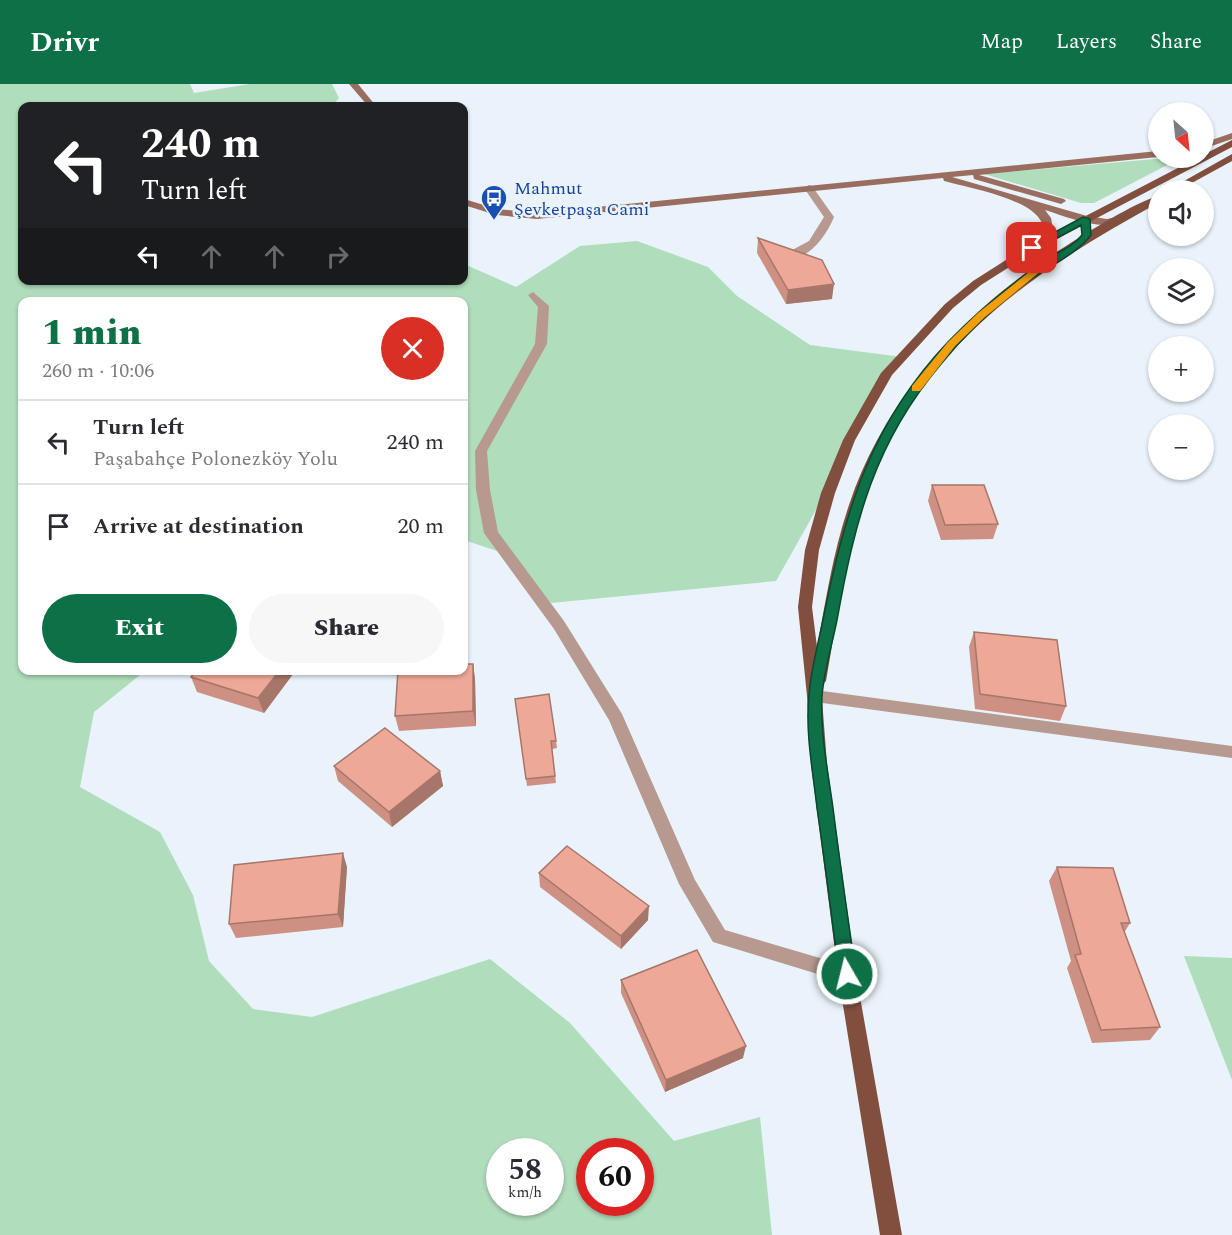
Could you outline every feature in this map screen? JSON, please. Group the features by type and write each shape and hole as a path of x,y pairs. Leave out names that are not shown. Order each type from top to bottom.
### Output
{"main road":[{"path":"353,84 369,102"},
{"path":"1214,142 1232,136"},
{"path":"1001,266 1232,142"},
{"path":"468,203 496,212 537,216 1148,155"},
{"path":"1191,180 1232,157"},
{"path":"917,177 972,176 999,181 1074,205 1080,209 1086,219 1086,235 1079,244"},
{"path":"917,177 955,181 1086,219 1107,222 1121,219"},
{"path":"891,1235 847,974 819,764 815,696 805,607 812,550 828,493 849,440 882,381 905,351 950,306 1048,229 1049,222 1045,215 1012,197"},
{"path":"815,696 845,542 854,512 877,453 903,405 951,344 981,315 1033,272 1148,204"}],"street":[{"path":"785,258 806,249 822,237 830,218 809,188"},
{"path":"533,294 544,306 541,344 481,451 483,490 491,533 560,625 616,718 688,884 719,936 847,974"},
{"path":"815,696 1232,752"}],"green space":[{"path":"0,84 190,84 194,93 250,84 332,84 339,98 336,102 18,102 18,285 468,285 468,266 516,287 580,246 637,241 708,267 737,296 810,345 902,357 776,581 551,603 500,552 468,541 468,297 18,297 18,675 140,675 94,712 80,787 160,832 193,895 209,961 253,1009 312,1017 490,959 570,1023 674,1141 760,1117 772,1235 0,1235"},
{"path":"1148,160 1148,168 1161,168 1094,203 1081,203 984,174"},
{"path":"1184,956 1232,958 1232,1080"}],"building":[{"path":"758,238 822,260 834,284 788,290"},
{"path":"932,485 984,485 998,524 945,525"},
{"path":"974,632 1057,640 1066,706 980,694"},
{"path":"468,664 473,664 473,711 395,716 398,675 468,675"},
{"path":"192,675 276,675 258,698 191,677"},
{"path":"549,694 556,741 551,741 555,776 526,779 515,699"},
{"path":"385,728 440,771 389,812 334,766"},
{"path":"567,846 649,906 621,936 539,873"},
{"path":"343,853 338,914 229,924 234,865"},
{"path":"1057,867 1113,868 1130,923 1121,923 1160,1027 1101,1030 1075,955 1081,954"},
{"path":"697,950 746,1046 666,1080 621,980"}],"slow traffic":[{"path":"916,388 951,344 981,315 1007,292 1048,262"}],"place":[{"name":"Mahmut Şevketpaşa Cami","path":"494,221"}],"route":[{"path":"847,974 819,764 815,696 845,542 857,502 877,453 903,405 951,344 981,315 1033,272 1079,244 1088,229 1086,219 1032,248"}]}
